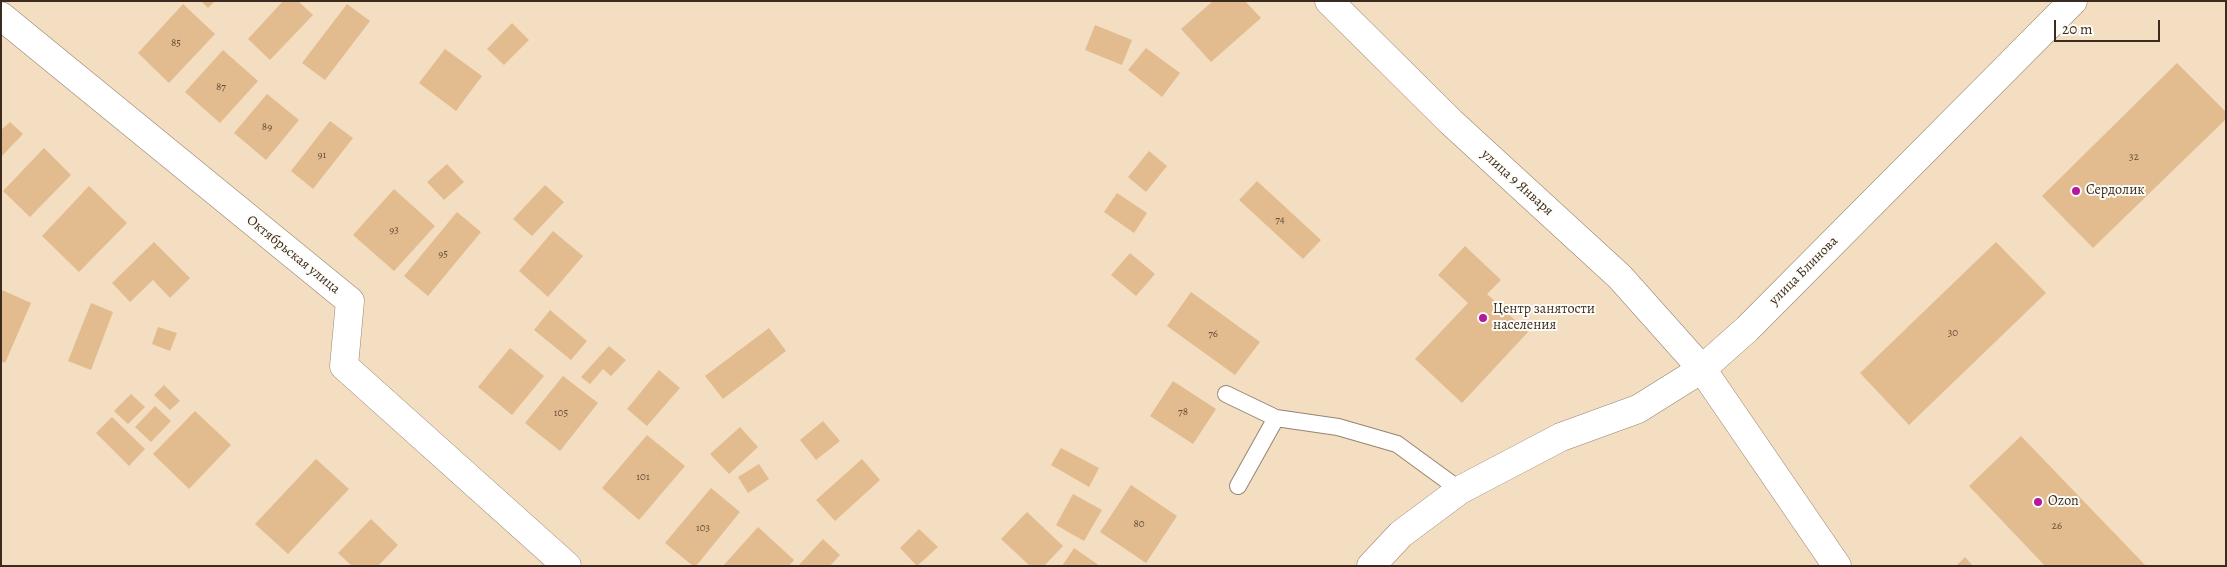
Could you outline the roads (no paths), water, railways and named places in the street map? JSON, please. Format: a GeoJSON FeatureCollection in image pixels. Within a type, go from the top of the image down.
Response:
{"type":"FeatureCollection","features":[{"type":"Feature","properties":{"kind":"main road","name":"улица 9 Января"},"geometry":{"type":"LineString","coordinates":[[1329,1],[1451,122],[1620,277],[1702,368]]}},
{"type":"Feature","properties":{"kind":"main road","name":"улица Блинова"},"geometry":{"type":"LineString","coordinates":[[1371,566],[1401,534],[1460,490],[1561,437],[1638,409],[1702,368],[1748,329],[2073,1]]}},
{"type":"Feature","properties":{"kind":"main road","name":"Октябрьская улица"},"geometry":{"type":"LineString","coordinates":[[1,16],[350,301],[344,366],[567,566]]}},
{"type":"Feature","properties":{"kind":"main road"},"geometry":{"type":"LineString","coordinates":[[1702,368],[1836,566]]}},
{"type":"Feature","properties":{"kind":"lane"},"geometry":{"type":"LineString","coordinates":[[1226,394],[1276,418],[1338,427],[1397,444],[1460,490]]}},
{"type":"Feature","properties":{"kind":"lane"},"geometry":{"type":"LineString","coordinates":[[1238,486],[1276,418]]}},
{"type":"Feature","properties":{"kind":"place","name":"Сердолик"},"geometry":{"type":"Point","coordinates":[2076,191]}},
{"type":"Feature","properties":{"kind":"place","name":"Центр занятости населения"},"geometry":{"type":"Point","coordinates":[1483,318]}},
{"type":"Feature","properties":{"kind":"place","name":"Ozon"},"geometry":{"type":"Point","coordinates":[2038,502]}}]}
